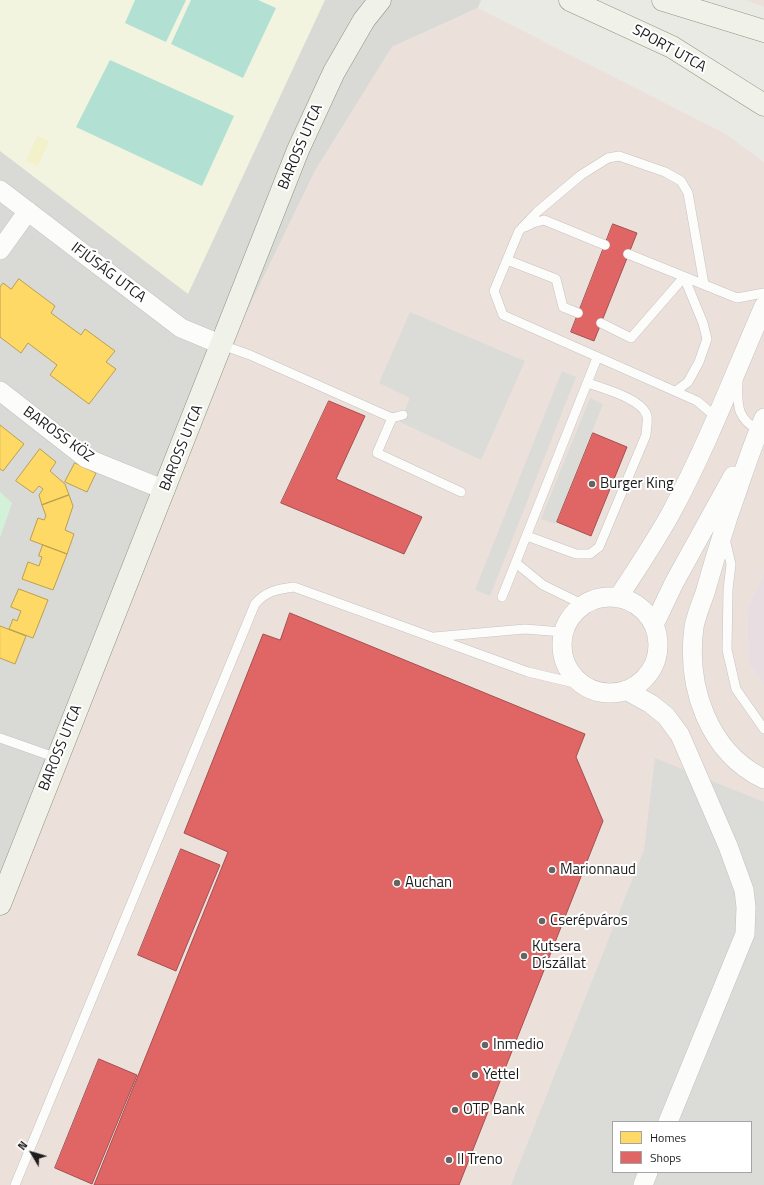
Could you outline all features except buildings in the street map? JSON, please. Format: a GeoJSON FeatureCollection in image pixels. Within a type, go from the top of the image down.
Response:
{"type":"FeatureCollection","features":[{"type":"Feature","properties":{"kind":"street","name":"BAROSS UTCA"},"geometry":{"type":"LineString","coordinates":[[0,904],[165,490],[298,150],[334,72],[364,20],[380,0]]}},
{"type":"Feature","properties":{"kind":"street","name":"SPORT UTCA"},"geometry":{"type":"LineString","coordinates":[[570,0],[672,47],[764,105]]}},
{"type":"Feature","properties":{"kind":"street"},"geometry":{"type":"LineString","coordinates":[[663,0],[764,31]]}},
{"type":"Feature","properties":{"kind":"street","name":"IFJÚSÁG UTCA"},"geometry":{"type":"LineString","coordinates":[[0,190],[181,328],[222,345]]}},
{"type":"Feature","properties":{"kind":"street"},"geometry":{"type":"LineString","coordinates":[[0,250],[28,211]]}},
{"type":"Feature","properties":{"kind":"street"},"geometry":{"type":"LineString","coordinates":[[618,598],[671,513],[716,417],[764,306]]}},
{"type":"Feature","properties":{"kind":"street","name":"BAROSS KÖZ"},"geometry":{"type":"LineString","coordinates":[[0,391],[86,458],[165,490]]}},
{"type":"Feature","properties":{"kind":"street"},"geometry":{"type":"LineString","coordinates":[[762,427],[723,532],[694,627],[695,684],[701,708],[712,731],[723,747],[739,763],[764,779]]}},
{"type":"Feature","properties":{"kind":"street"},"geometry":{"type":"LineString","coordinates":[[654,625],[674,583],[762,427]]}},
{"type":"Feature","properties":{"kind":"street"},"geometry":{"type":"LineString","coordinates":[[606,597],[618,598],[639,607],[654,625],[658,651],[654,664],[642,680],[626,690],[602,692],[583,685],[572,674],[565,662],[562,647],[564,632],[575,612],[584,605],[594,599],[606,597]]}},
{"type":"Feature","properties":{"kind":"street"},"geometry":{"type":"LineString","coordinates":[[626,690],[656,708],[666,716],[680,735],[728,846],[744,890],[746,907],[745,934],[668,1121]]}},
{"type":"Feature","properties":{"kind":"street"},"geometry":{"type":"LineString","coordinates":[[643,1185],[648,1173]]}},
{"type":"Feature","properties":{"kind":"lane"},"geometry":{"type":"LineString","coordinates":[[704,284],[688,193],[681,181],[665,172],[620,156],[608,158],[581,175],[537,212],[519,231],[494,292],[503,315],[597,358],[697,401],[716,417]]}},
{"type":"Feature","properties":{"kind":"lane"},"geometry":{"type":"LineString","coordinates":[[519,231],[532,223],[544,220],[605,245]]}},
{"type":"Feature","properties":{"kind":"lane"},"geometry":{"type":"LineString","coordinates":[[628,254],[737,298],[764,293]]}},
{"type":"Feature","properties":{"kind":"lane"},"geometry":{"type":"LineString","coordinates":[[507,260],[556,279],[563,307],[578,314]]}},
{"type":"Feature","properties":{"kind":"lane"},"geometry":{"type":"LineString","coordinates":[[601,323],[631,338],[684,277]]}},
{"type":"Feature","properties":{"kind":"lane"},"geometry":{"type":"LineString","coordinates":[[676,392],[688,382],[699,362],[707,338],[703,323],[684,277]]}},
{"type":"Feature","properties":{"kind":"lane"},"geometry":{"type":"LineString","coordinates":[[222,345],[250,355],[392,418],[403,415]]}},
{"type":"Feature","properties":{"kind":"lane"},"geometry":{"type":"LineString","coordinates":[[502,597],[597,358]]}},
{"type":"Feature","properties":{"kind":"lane"},"geometry":{"type":"LineString","coordinates":[[738,365],[737,403],[744,421],[762,427]]}},
{"type":"Feature","properties":{"kind":"lane"},"geometry":{"type":"LineString","coordinates":[[527,536],[576,554],[590,554],[599,547],[646,435],[647,417],[644,409],[634,401],[588,383]]}},
{"type":"Feature","properties":{"kind":"lane"},"geometry":{"type":"LineString","coordinates":[[392,418],[377,453],[462,492]]}},
{"type":"Feature","properties":{"kind":"lane"},"geometry":{"type":"LineString","coordinates":[[723,532],[731,564],[728,590],[727,650],[736,689],[764,729]]}},
{"type":"Feature","properties":{"kind":"lane"},"geometry":{"type":"LineString","coordinates":[[516,563],[543,585],[584,605]]}},
{"type":"Feature","properties":{"kind":"lane"},"geometry":{"type":"LineString","coordinates":[[15,1185],[255,604],[261,597],[273,590],[294,587],[528,672],[583,685]]}},
{"type":"Feature","properties":{"kind":"lane"},"geometry":{"type":"LineString","coordinates":[[431,637],[525,629],[564,632]]}},
{"type":"Feature","properties":{"kind":"lane"},"geometry":{"type":"LineString","coordinates":[[0,738],[57,758]]}},
{"type":"Feature","properties":{"kind":"shaded area"},"geometry":{"type":"Polygon","coordinates":[[[0,0],[481,0],[478,8],[392,47],[315,171],[238,330],[0,926],[0,0]]]}},
{"type":"Feature","properties":{"kind":"shaded area"},"geometry":{"type":"Polygon","coordinates":[[[0,0],[325,0],[188,294],[0,151],[0,0]]]}},
{"type":"Feature","properties":{"kind":"shaded area"},"geometry":{"type":"Polygon","coordinates":[[[746,0],[764,0],[764,7],[746,0]]]}},
{"type":"Feature","properties":{"kind":"shaded area"},"geometry":{"type":"Polygon","coordinates":[[[478,8],[726,134],[764,162],[764,572],[747,609],[749,665],[764,685],[764,1185],[0,1185],[0,915],[238,330],[315,171],[392,47],[478,8]]]}},
{"type":"Feature","properties":{"kind":"shaded area"},"geometry":{"type":"Polygon","coordinates":[[[410,312],[525,361],[481,460],[400,422],[410,398],[379,383],[410,312]]]}},
{"type":"Feature","properties":{"kind":"shaded area"},"geometry":{"type":"Polygon","coordinates":[[[562,371],[576,377],[490,596],[475,590],[562,371]]]}},
{"type":"Feature","properties":{"kind":"shaded area"},"geometry":{"type":"Polygon","coordinates":[[[590,398],[603,404],[555,524],[541,519],[590,398]]]}},
{"type":"Feature","properties":{"kind":"shaded area"},"geometry":{"type":"Polygon","coordinates":[[[0,492],[12,503],[0,538],[0,492]]]}},
{"type":"Feature","properties":{"kind":"shaded area"},"geometry":{"type":"Polygon","coordinates":[[[764,572],[764,685],[749,665],[747,609],[764,572]]]}},
{"type":"Feature","properties":{"kind":"shaded area"},"geometry":{"type":"Polygon","coordinates":[[[655,758],[764,802],[764,1185],[511,1185],[644,850],[655,758]]]}},
{"type":"Feature","properties":{"kind":"sand"},"geometry":{"type":"Polygon","coordinates":[[[37,136],[49,141],[38,166],[26,161],[37,136]]]}},
{"type":"Feature","properties":{"kind":"green space"},"geometry":{"type":"Polygon","coordinates":[[[135,0],[186,0],[166,42],[125,23],[135,0]]]}},
{"type":"Feature","properties":{"kind":"green space"},"geometry":{"type":"Polygon","coordinates":[[[191,0],[258,0],[276,8],[243,78],[171,44],[191,0]]]}},
{"type":"Feature","properties":{"kind":"green space"},"geometry":{"type":"Polygon","coordinates":[[[110,60],[234,116],[202,186],[76,127],[110,60]]]}},
{"type":"Feature","properties":{"kind":"place","name":"Burger King"},"geometry":{"type":"Point","coordinates":[592,484]}},
{"type":"Feature","properties":{"kind":"place","name":"Marionnaud"},"geometry":{"type":"Point","coordinates":[552,870]}},
{"type":"Feature","properties":{"kind":"place","name":"Auchan"},"geometry":{"type":"Point","coordinates":[397,883]}},
{"type":"Feature","properties":{"kind":"place","name":"Cserépváros"},"geometry":{"type":"Point","coordinates":[542,921]}},
{"type":"Feature","properties":{"kind":"place","name":"Kutsera Díszállat"},"geometry":{"type":"Point","coordinates":[524,956]}},
{"type":"Feature","properties":{"kind":"place","name":"Inmedio"},"geometry":{"type":"Point","coordinates":[485,1045]}},
{"type":"Feature","properties":{"kind":"place","name":"Yettel"},"geometry":{"type":"Point","coordinates":[475,1075]}},
{"type":"Feature","properties":{"kind":"place","name":"OTP Bank"},"geometry":{"type":"Point","coordinates":[455,1110]}},
{"type":"Feature","properties":{"kind":"place","name":"Il Treno"},"geometry":{"type":"Point","coordinates":[449,1160]}}]}
